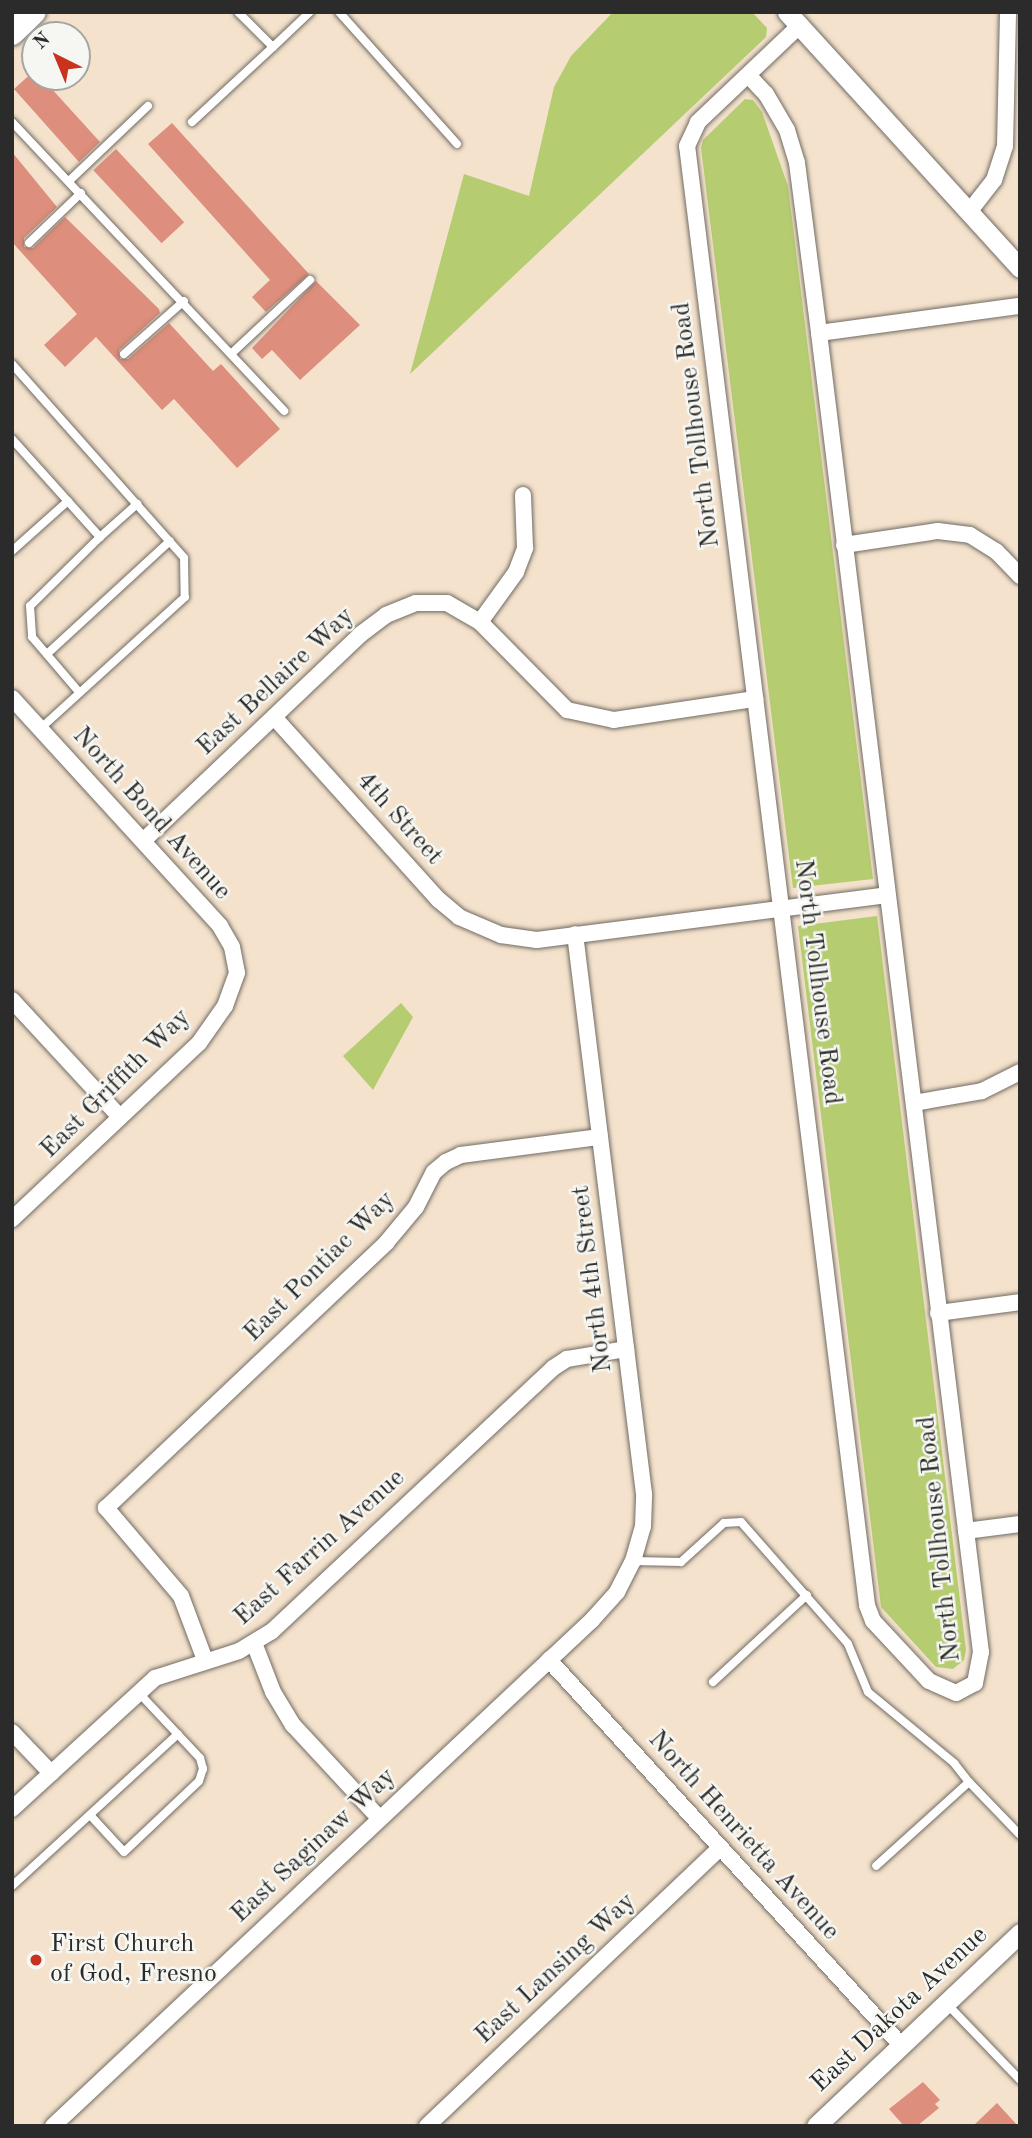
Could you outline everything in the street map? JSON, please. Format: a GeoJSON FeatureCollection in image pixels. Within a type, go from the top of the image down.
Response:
{"type":"FeatureCollection","features":[{"type":"Feature","properties":{"kind":"main road"},"geometry":{"type":"LineString","coordinates":[[12,33],[34,12]]}},
{"type":"Feature","properties":{"kind":"street"},"geometry":{"type":"LineString","coordinates":[[969,212],[994,180],[1005,146],[1008,12]]}},
{"type":"Feature","properties":{"kind":"street"},"geometry":{"type":"LineString","coordinates":[[793,19],[1020,268]]}},
{"type":"Feature","properties":{"kind":"street","name":"North Tollhouse Road"},"geometry":{"type":"LineString","coordinates":[[748,75],[766,94],[786,130],[797,163],[819,333],[981,1668],[975,1683],[956,1693],[929,1681],[873,1620],[867,1605],[784,907],[755,699],[687,146],[698,122],[748,75],[793,19]]}},
{"type":"Feature","properties":{"kind":"street"},"geometry":{"type":"LineString","coordinates":[[819,333],[1020,306]]}},
{"type":"Feature","properties":{"kind":"street"},"geometry":{"type":"LineString","coordinates":[[481,622],[516,572],[525,548],[523,495]]}},
{"type":"Feature","properties":{"kind":"street"},"geometry":{"type":"LineString","coordinates":[[844,545],[938,531],[970,535],[996,551],[1020,576]]}},
{"type":"Feature","properties":{"kind":"street","name":"East Bellaire Way"},"geometry":{"type":"LineString","coordinates":[[143,841],[386,615],[416,603],[446,603],[481,622],[568,710],[614,720],[755,699]]}},
{"type":"Feature","properties":{"kind":"street","name":"North Bond Avenue"},"geometry":{"type":"LineString","coordinates":[[12,698],[220,926],[232,947],[237,973]]}},
{"type":"Feature","properties":{"kind":"street","name":"4th Street"},"geometry":{"type":"LineString","coordinates":[[274,717],[439,900],[458,917],[501,935],[537,940],[576,934]]}},
{"type":"Feature","properties":{"kind":"street"},"geometry":{"type":"LineString","coordinates":[[576,934],[887,895]]}},
{"type":"Feature","properties":{"kind":"street","name":"North 4th Street"},"geometry":{"type":"LineString","coordinates":[[549,1660],[617,1592],[634,1561],[643,1527],[644,1494],[576,934]]}},
{"type":"Feature","properties":{"kind":"street","name":"East Griffith Way"},"geometry":{"type":"LineString","coordinates":[[12,1219],[199,1043],[225,1006],[237,973]]}},
{"type":"Feature","properties":{"kind":"street"},"geometry":{"type":"LineString","coordinates":[[12,1000],[120,1117]]}},
{"type":"Feature","properties":{"kind":"street"},"geometry":{"type":"LineString","coordinates":[[914,1104],[982,1091],[1020,1072]]}},
{"type":"Feature","properties":{"kind":"street","name":"East Pontiac Way"},"geometry":{"type":"LineString","coordinates":[[205,1660],[181,1596],[106,1508],[386,1243],[416,1208],[434,1172],[446,1162],[461,1155],[600,1137]]}},
{"type":"Feature","properties":{"kind":"street"},"geometry":{"type":"LineString","coordinates":[[938,1313],[1020,1302]]}},
{"type":"Feature","properties":{"kind":"street","name":"East Farrin Avenue"},"geometry":{"type":"LineString","coordinates":[[12,1809],[138,1691],[172,1669],[254,1643],[553,1368],[567,1359],[626,1349]]}},
{"type":"Feature","properties":{"kind":"street"},"geometry":{"type":"LineString","coordinates":[[966,1531],[1020,1524]]}},
{"type":"Feature","properties":{"kind":"street"},"geometry":{"type":"LineString","coordinates":[[254,1643],[273,1692],[293,1725],[379,1818]]}},
{"type":"Feature","properties":{"kind":"street","name":"East Saginaw Way"},"geometry":{"type":"LineString","coordinates":[[53,2126],[549,1660]]}},
{"type":"Feature","properties":{"kind":"street","name":"North Henrietta Avenue"},"geometry":{"type":"LineString","coordinates":[[549,1660],[901,2045]]}},
{"type":"Feature","properties":{"kind":"street"},"geometry":{"type":"LineString","coordinates":[[12,1732],[51,1773]]}},
{"type":"Feature","properties":{"kind":"street","name":"East Lansing Way"},"geometry":{"type":"LineString","coordinates":[[427,2126],[720,1848]]}},
{"type":"Feature","properties":{"kind":"street","name":"East Dakota Avenue"},"geometry":{"type":"LineString","coordinates":[[816,2126],[1020,1933]]}},
{"type":"Feature","properties":{"kind":"lane"},"geometry":{"type":"LineString","coordinates":[[238,12],[273,47]]}},
{"type":"Feature","properties":{"kind":"lane"},"geometry":{"type":"LineString","coordinates":[[192,121],[310,12]]}},
{"type":"Feature","properties":{"kind":"lane"},"geometry":{"type":"LineString","coordinates":[[339,12],[457,144]]}},
{"type":"Feature","properties":{"kind":"lane"},"geometry":{"type":"LineString","coordinates":[[69,181],[148,106]]}},
{"type":"Feature","properties":{"kind":"lane"},"geometry":{"type":"LineString","coordinates":[[12,122],[184,301],[284,411]]}},
{"type":"Feature","properties":{"kind":"lane"},"geometry":{"type":"LineString","coordinates":[[29,243],[81,193]]}},
{"type":"Feature","properties":{"kind":"lane"},"geometry":{"type":"LineString","coordinates":[[232,353],[310,281]]}},
{"type":"Feature","properties":{"kind":"lane"},"geometry":{"type":"LineString","coordinates":[[124,354],[184,301]]}},
{"type":"Feature","properties":{"kind":"lane"},"geometry":{"type":"LineString","coordinates":[[12,364],[184,558],[185,597],[40,729]]}},
{"type":"Feature","properties":{"kind":"lane"},"geometry":{"type":"LineString","coordinates":[[12,439],[100,537]]}},
{"type":"Feature","properties":{"kind":"lane"},"geometry":{"type":"LineString","coordinates":[[12,551],[68,501]]}},
{"type":"Feature","properties":{"kind":"lane"},"geometry":{"type":"LineString","coordinates":[[79,692],[32,637],[30,606],[137,504]]}},
{"type":"Feature","properties":{"kind":"lane"},"geometry":{"type":"LineString","coordinates":[[47,654],[170,541]]}},
{"type":"Feature","properties":{"kind":"lane"},"geometry":{"type":"LineString","coordinates":[[634,1561],[681,1562],[724,1523],[741,1522],[848,1644],[868,1692],[954,1763],[1020,1835]]}},
{"type":"Feature","properties":{"kind":"lane"},"geometry":{"type":"LineString","coordinates":[[713,1682],[807,1595]]}},
{"type":"Feature","properties":{"kind":"lane"},"geometry":{"type":"LineString","coordinates":[[90,1815],[124,1852],[200,1781],[203,1769],[200,1758],[138,1691]]}},
{"type":"Feature","properties":{"kind":"lane"},"geometry":{"type":"LineString","coordinates":[[12,1886],[178,1734]]}},
{"type":"Feature","properties":{"kind":"lane"},"geometry":{"type":"LineString","coordinates":[[876,1866],[969,1782]]}},
{"type":"Feature","properties":{"kind":"lane"},"geometry":{"type":"LineString","coordinates":[[946,2003],[1020,2080]]}},
{"type":"Feature","properties":{"kind":"green space"},"geometry":{"type":"Polygon","coordinates":[[[613,12],[752,12],[767,28],[766,37],[410,374],[464,174],[529,196],[554,87],[571,56],[613,12]]]}},
{"type":"Feature","properties":{"kind":"green space"},"geometry":{"type":"Polygon","coordinates":[[[745,99],[753,100],[762,112],[788,186],[873,879],[793,888],[701,148],[703,140],[745,99]]]}},
{"type":"Feature","properties":{"kind":"green space"},"geometry":{"type":"Polygon","coordinates":[[[877,916],[966,1650],[964,1660],[953,1669],[936,1667],[881,1607],[798,926],[877,916]]]}},
{"type":"Feature","properties":{"kind":"green space"},"geometry":{"type":"Polygon","coordinates":[[[401,1003],[413,1017],[373,1090],[343,1056],[401,1003]]]}},
{"type":"Feature","properties":{"kind":"building"},"geometry":{"type":"Polygon","coordinates":[[[21,83],[21,91],[54,91],[100,142],[79,162],[14,89],[21,83]]]}},
{"type":"Feature","properties":{"kind":"building"},"geometry":{"type":"Polygon","coordinates":[[[172,123],[309,274],[266,312],[252,297],[270,280],[148,144],[172,123]]]}},
{"type":"Feature","properties":{"kind":"building"},"geometry":{"type":"Polygon","coordinates":[[[116,149],[184,222],[162,243],[93,170],[116,149]]]}},
{"type":"Feature","properties":{"kind":"building"},"geometry":{"type":"Polygon","coordinates":[[[12,152],[57,207],[24,238],[24,247],[33,248],[65,217],[159,309],[160,313],[119,350],[120,359],[128,359],[169,323],[213,371],[221,364],[280,429],[237,468],[174,399],[162,410],[96,337],[65,367],[44,345],[77,314],[12,242],[12,152]]]}},
{"type":"Feature","properties":{"kind":"building"},"geometry":{"type":"Polygon","coordinates":[[[316,281],[360,325],[300,380],[272,350],[262,359],[252,348],[316,281]]]}},
{"type":"Feature","properties":{"kind":"building"},"geometry":{"type":"Polygon","coordinates":[[[923,2082],[940,2100],[935,2104],[939,2108],[917,2126],[904,2126],[889,2109],[923,2082]]]}},
{"type":"Feature","properties":{"kind":"building"},"geometry":{"type":"Polygon","coordinates":[[[997,2103],[1018,2126],[973,2126],[997,2103]]]}},
{"type":"Feature","properties":{"kind":"place","name":"First Church of God, Fresno"},"geometry":{"type":"Point","coordinates":[36,1960]}}]}
